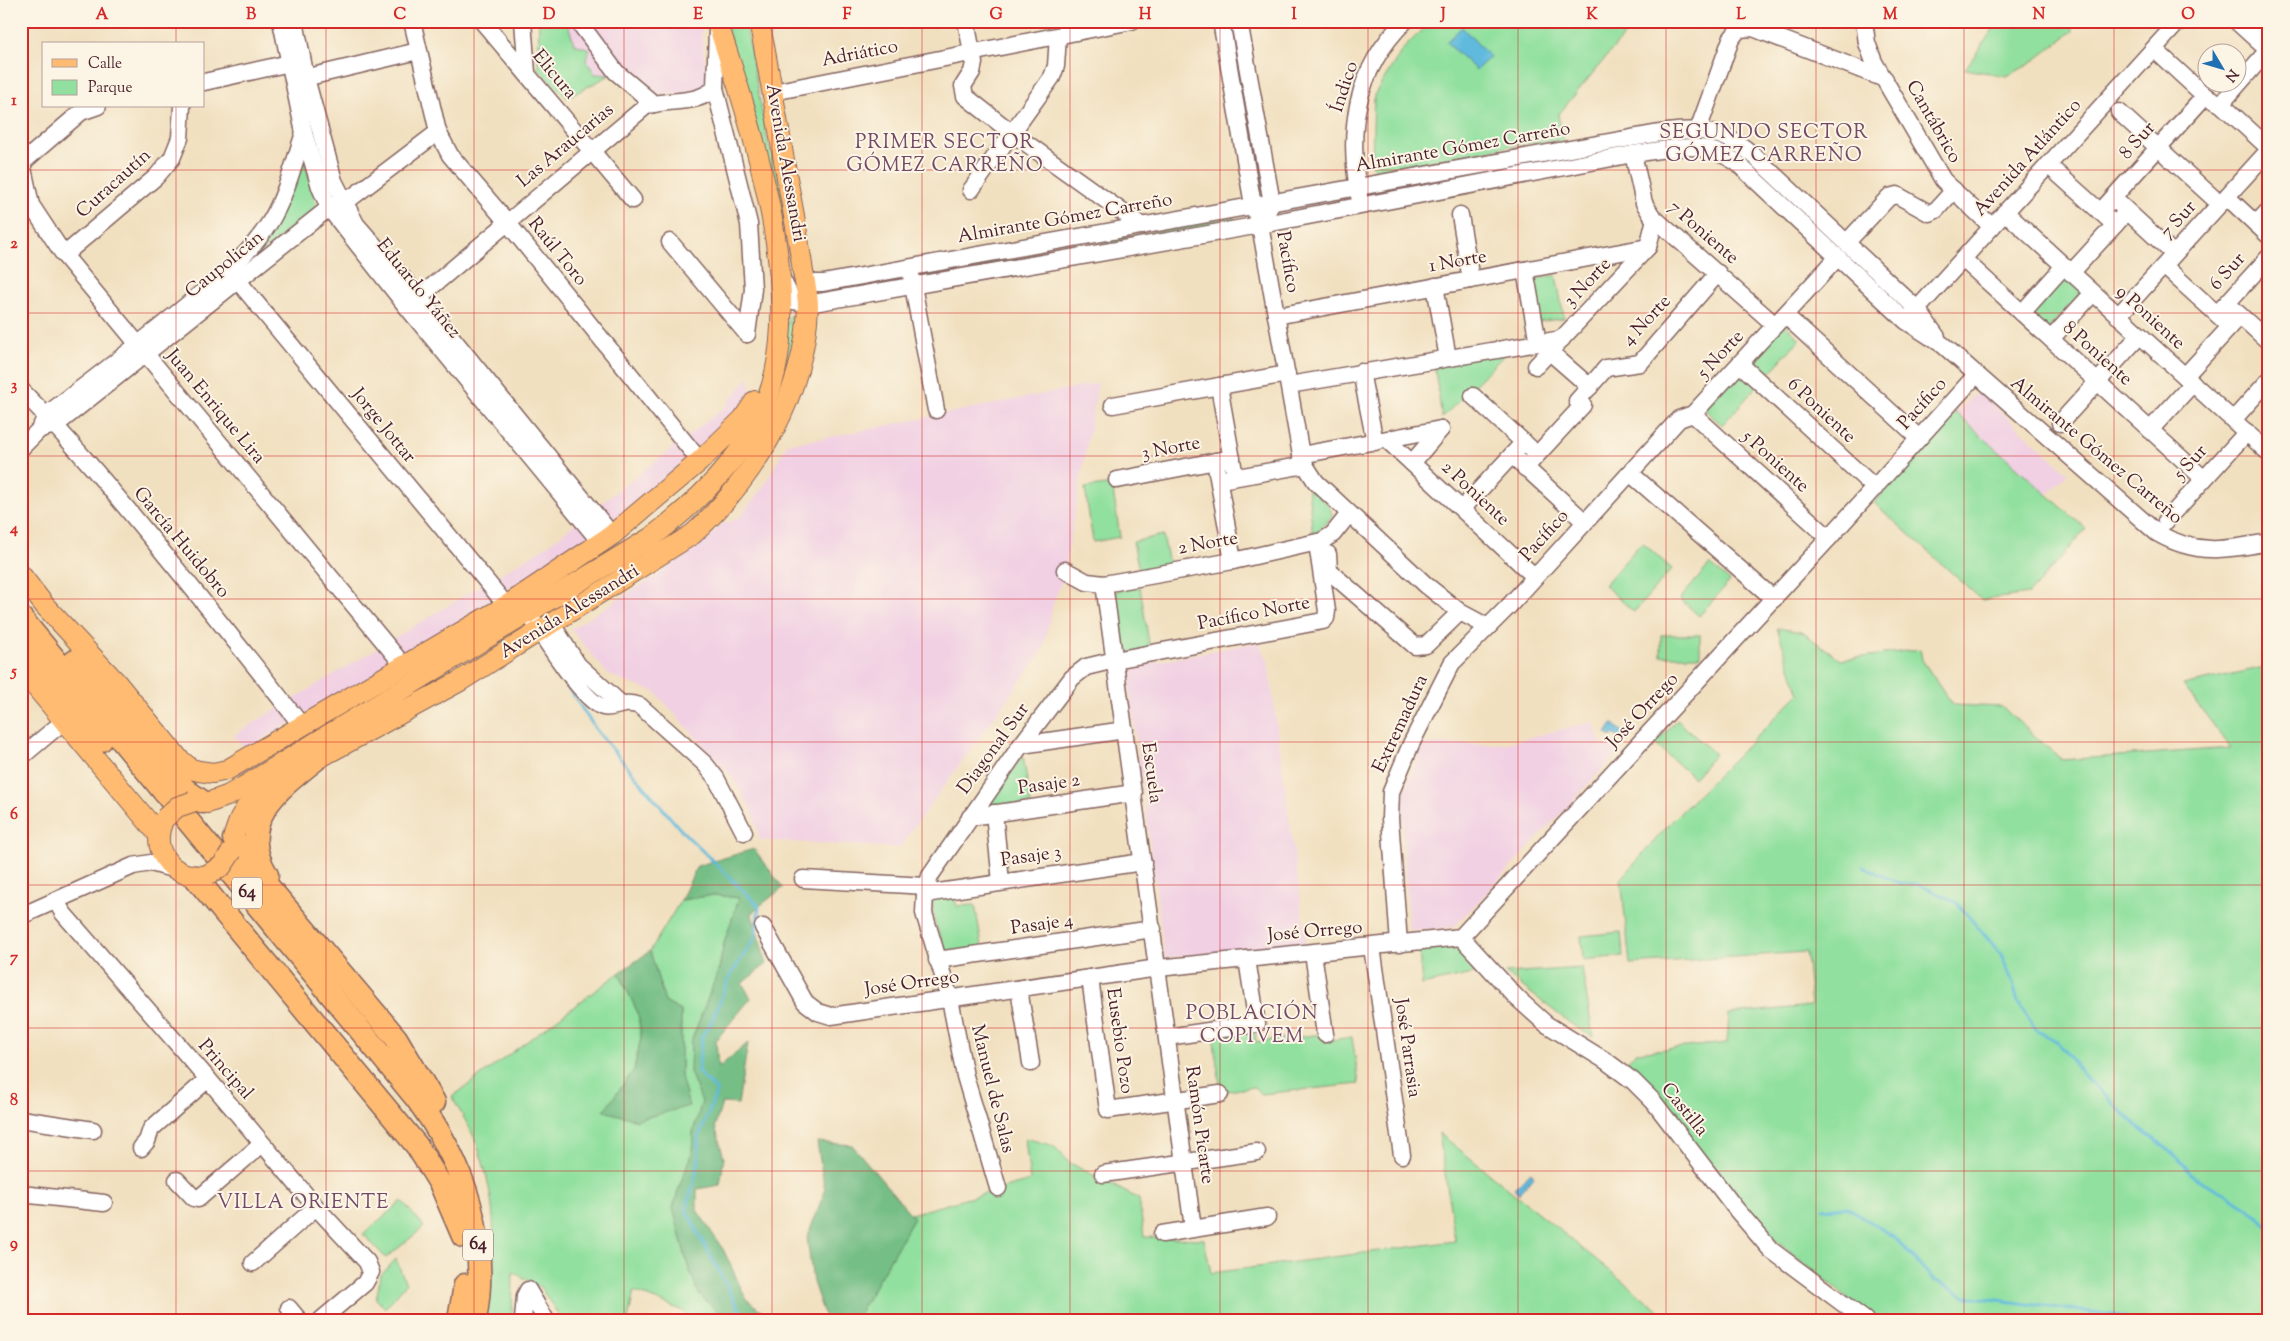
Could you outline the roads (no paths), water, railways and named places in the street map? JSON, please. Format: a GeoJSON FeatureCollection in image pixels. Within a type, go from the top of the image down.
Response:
{"type":"FeatureCollection","features":[{"type":"Feature","properties":{"kind":"highway"},"geometry":{"type":"LineString","coordinates":[[21,601],[100,689],[171,775],[201,802]]}},
{"type":"Feature","properties":{"kind":"highway","name":"64"},"geometry":{"type":"LineString","coordinates":[[21,618],[417,1099],[437,1128],[462,1175],[473,1209],[480,1274],[475,1320]]}},
{"type":"Feature","properties":{"kind":"highway","name":"64"},"geometry":{"type":"LineString","coordinates":[[21,645],[172,823],[403,1103],[440,1160],[455,1198],[463,1236],[466,1272],[459,1320]]}},
{"type":"Feature","properties":{"kind":"highway"},"geometry":{"type":"LineString","coordinates":[[284,904],[259,862],[256,842],[258,828],[265,807],[276,792],[315,760]]}},
{"type":"Feature","properties":{"kind":"highway"},"geometry":{"type":"LineString","coordinates":[[233,842],[244,858],[396,1038],[442,1118],[462,1175]]}},
{"type":"Feature","properties":{"kind":"highway"},"geometry":{"type":"LineString","coordinates":[[201,876],[412,1140],[441,1185],[463,1236]]}},
{"type":"Feature","properties":{"kind":"main road","name":"Avenida Alessandri"},"geometry":{"type":"LineString","coordinates":[[233,842],[240,818],[256,798],[315,760],[460,681],[693,534],[717,512],[739,485],[768,441],[790,396],[802,355],[808,304],[773,92],[759,21]]}},
{"type":"Feature","properties":{"kind":"main road","name":"Avenida Alessandri"},"geometry":{"type":"LineString","coordinates":[[201,802],[227,796],[243,787],[652,537],[682,514],[714,481],[749,434],[764,404],[775,373],[781,313],[781,277],[762,179],[743,100],[717,22]]}},
{"type":"Feature","properties":{"kind":"main road","name":"Avenida Alessandri"},"geometry":{"type":"LineString","coordinates":[[21,575],[45,606],[116,682],[175,754],[191,769],[206,773],[227,770],[507,606],[606,539],[700,461],[743,419],[775,373]]}},
{"type":"Feature","properties":{"kind":"main road"},"geometry":{"type":"LineString","coordinates":[[670,486],[695,475],[706,476],[714,481],[720,490],[720,497],[693,534]]}},
{"type":"Feature","properties":{"kind":"main road"},"geometry":{"type":"LineString","coordinates":[[21,669],[161,831]]}},
{"type":"Feature","properties":{"kind":"main road"},"geometry":{"type":"LineString","coordinates":[[201,802],[226,815],[231,824],[233,842],[222,866],[201,876],[186,875],[173,869],[162,854],[161,831],[177,807],[201,802]]}},
{"type":"Feature","properties":{"kind":"street","name":"Eduardo Yáñez"},"geometry":{"type":"LineString","coordinates":[[281,21],[297,62]]}},
{"type":"Feature","properties":{"kind":"street","name":"Eduardo Yáñez"},"geometry":{"type":"LineString","coordinates":[[295,21],[304,133],[320,187],[356,224],[413,302],[606,539]]}},
{"type":"Feature","properties":{"kind":"street","name":"Raúl Toro"},"geometry":{"type":"LineString","coordinates":[[412,21],[438,132],[450,155],[507,222],[700,461]]}},
{"type":"Feature","properties":{"kind":"street","name":"Elicura"},"geometry":{"type":"LineString","coordinates":[[482,21],[593,150],[633,200]]}},
{"type":"Feature","properties":{"kind":"street"},"geometry":{"type":"LineString","coordinates":[[523,21],[527,73]]}},
{"type":"Feature","properties":{"kind":"street"},"geometry":{"type":"LineString","coordinates":[[578,21],[616,72],[654,104]]}},
{"type":"Feature","properties":{"kind":"street"},"geometry":{"type":"LineString","coordinates":[[966,21],[973,53],[973,68],[963,86],[963,93],[967,98],[1012,133],[1142,226]]}},
{"type":"Feature","properties":{"kind":"street","name":"Adriático"},"geometry":{"type":"LineString","coordinates":[[773,92],[1132,21]]}},
{"type":"Feature","properties":{"kind":"street","name":"Pacífico"},"geometry":{"type":"LineString","coordinates":[[1221,21],[1253,206],[1260,225],[1303,460],[1316,482],[1426,584],[1460,612],[1488,627],[1630,473]]}},
{"type":"Feature","properties":{"kind":"street"},"geometry":{"type":"LineString","coordinates":[[1239,21],[1272,203]]}},
{"type":"Feature","properties":{"kind":"street","name":"Índico"},"geometry":{"type":"LineString","coordinates":[[1360,206],[1353,127],[1360,95],[1380,52],[1405,21]]}},
{"type":"Feature","properties":{"kind":"street","name":"Cantábrico"},"geometry":{"type":"LineString","coordinates":[[1864,21],[1870,52],[1942,180],[1992,227]]}},
{"type":"Feature","properties":{"kind":"street","name":"Avenida Atlántico"},"geometry":{"type":"LineString","coordinates":[[1912,315],[2179,21]]}},
{"type":"Feature","properties":{"kind":"street"},"geometry":{"type":"LineString","coordinates":[[2236,21],[2265,46]]}},
{"type":"Feature","properties":{"kind":"street"},"geometry":{"type":"LineString","coordinates":[[670,242],[747,334],[753,289],[750,234],[746,206],[715,88],[717,22]]}},
{"type":"Feature","properties":{"kind":"street"},"geometry":{"type":"LineString","coordinates":[[2221,104],[2265,46],[2269,27]]}},
{"type":"Feature","properties":{"kind":"street"},"geometry":{"type":"LineString","coordinates":[[1698,130],[1731,39],[1739,29],[1753,28],[1885,79]]}},
{"type":"Feature","properties":{"kind":"street"},"geometry":{"type":"LineString","coordinates":[[971,190],[1052,77],[1056,66],[1058,36]]}},
{"type":"Feature","properties":{"kind":"street"},"geometry":{"type":"LineString","coordinates":[[2154,49],[2205,96],[2221,104],[2269,149]]}},
{"type":"Feature","properties":{"kind":"street"},"geometry":{"type":"LineString","coordinates":[[300,80],[418,51]]}},
{"type":"Feature","properties":{"kind":"street"},"geometry":{"type":"LineString","coordinates":[[205,82],[297,62]]}},
{"type":"Feature","properties":{"kind":"street","name":"Eduardo Yáñez"},"geometry":{"type":"LineString","coordinates":[[300,80],[334,181],[336,205]]}},
{"type":"Feature","properties":{"kind":"street","name":"Las Araucarias"},"geometry":{"type":"LineString","coordinates":[[413,302],[635,114],[659,102],[689,100],[704,96],[715,88]]}},
{"type":"Feature","properties":{"kind":"street","name":"8 Sur"},"geometry":{"type":"LineString","coordinates":[[2100,212],[2205,96]]}},
{"type":"Feature","properties":{"kind":"street"},"geometry":{"type":"LineString","coordinates":[[22,160],[81,112],[92,108]]}},
{"type":"Feature","properties":{"kind":"street","name":"Curacautín"},"geometry":{"type":"LineString","coordinates":[[64,255],[156,177],[172,158],[180,138],[182,108]]}},
{"type":"Feature","properties":{"kind":"street"},"geometry":{"type":"LineString","coordinates":[[2119,112],[2158,148],[2269,236]]}},
{"type":"Feature","properties":{"kind":"street","name":"Almirante Gómez Carreño"},"geometry":{"type":"LineString","coordinates":[[804,277],[813,283],[823,284],[1646,136],[1698,130],[1725,136],[1744,147],[1846,243],[1943,346],[2157,533],[2181,545],[2205,550],[2230,550],[2269,542]]}},
{"type":"Feature","properties":{"kind":"street","name":"Caupolicán"},"geometry":{"type":"LineString","coordinates":[[21,448],[47,423],[142,350],[233,275],[336,205],[438,132]]}},
{"type":"Feature","properties":{"kind":"street","name":"Caupolicán"},"geometry":{"type":"LineString","coordinates":[[233,275],[271,220],[284,193],[304,133]]}},
{"type":"Feature","properties":{"kind":"street","name":"Almirante Gómez Carreño"},"geometry":{"type":"LineString","coordinates":[[808,304],[1260,225],[1633,154],[1687,146],[1705,148],[1726,156],[1744,169],[1838,257],[1912,315]]}},
{"type":"Feature","properties":{"kind":"street","name":"7 Sur"},"geometry":{"type":"LineString","coordinates":[[2118,316],[2269,149]]}},
{"type":"Feature","properties":{"kind":"street","name":"7 Poniente"},"geometry":{"type":"LineString","coordinates":[[1633,154],[1644,202],[1656,219],[1718,273],[1780,320],[1920,438]]}},
{"type":"Feature","properties":{"kind":"street","name":"Juan Enrique Lira"},"geometry":{"type":"LineString","coordinates":[[22,160],[31,205],[64,255],[404,666]]}},
{"type":"Feature","properties":{"kind":"street"},"geometry":{"type":"LineString","coordinates":[[2048,165],[2115,225]]}},
{"type":"Feature","properties":{"kind":"street"},"geometry":{"type":"LineString","coordinates":[[1846,243],[1889,197],[1897,195],[1929,213],[1936,210],[1954,190]]}},
{"type":"Feature","properties":{"kind":"street"},"geometry":{"type":"LineString","coordinates":[[2113,198],[2127,211],[2169,260],[2222,309],[2235,321],[2269,342]]}},
{"type":"Feature","properties":{"kind":"street","name":"Pacífico"},"geometry":{"type":"LineString","coordinates":[[1260,225],[1272,203]]}},
{"type":"Feature","properties":{"kind":"street"},"geometry":{"type":"LineString","coordinates":[[2256,224],[2269,210]]}},
{"type":"Feature","properties":{"kind":"street"},"geometry":{"type":"LineString","coordinates":[[2022,313],[2115,225],[2127,211]]}},
{"type":"Feature","properties":{"kind":"street","name":"9 Poniente"},"geometry":{"type":"LineString","coordinates":[[2005,212],[2269,453]]}},
{"type":"Feature","properties":{"kind":"street"},"geometry":{"type":"LineString","coordinates":[[1460,215],[1471,280]]}},
{"type":"Feature","properties":{"kind":"street","name":"3 Norte"},"geometry":{"type":"LineString","coordinates":[[1544,348],[1562,339],[1648,247],[1656,219]]}},
{"type":"Feature","properties":{"kind":"street"},"geometry":{"type":"LineString","coordinates":[[1097,234],[1100,253]]}},
{"type":"Feature","properties":{"kind":"street"},"geometry":{"type":"LineString","coordinates":[[1023,247],[1026,267]]}},
{"type":"Feature","properties":{"kind":"street","name":"1 Norte"},"geometry":{"type":"LineString","coordinates":[[1276,316],[1648,247]]}},
{"type":"Feature","properties":{"kind":"street","name":"5 Norte"},"geometry":{"type":"LineString","coordinates":[[1630,473],[1679,419],[1694,414],[1838,257]]}},
{"type":"Feature","properties":{"kind":"street","name":"6 Sur"},"geometry":{"type":"LineString","coordinates":[[2222,309],[2269,257]]}},
{"type":"Feature","properties":{"kind":"street","name":"8 Poniente"},"geometry":{"type":"LineString","coordinates":[[1963,259],[2204,479]]}},
{"type":"Feature","properties":{"kind":"street"},"geometry":{"type":"LineString","coordinates":[[910,268],[936,410]]}},
{"type":"Feature","properties":{"kind":"street"},"geometry":{"type":"LineString","coordinates":[[1524,270],[1544,348],[1590,387]]}},
{"type":"Feature","properties":{"kind":"street","name":"4 Norte"},"geometry":{"type":"LineString","coordinates":[[1526,468],[1582,405],[1577,401],[1606,368],[1640,363],[1718,273]]}},
{"type":"Feature","properties":{"kind":"street","name":"Jorge Jottar"},"geometry":{"type":"LineString","coordinates":[[233,275],[507,606]]}},
{"type":"Feature","properties":{"kind":"street","name":"Avenida Alessandri"},"geometry":{"type":"LineString","coordinates":[[781,277],[793,301],[808,304]]}},
{"type":"Feature","properties":{"kind":"street"},"geometry":{"type":"LineString","coordinates":[[1435,286],[1448,358]]}},
{"type":"Feature","properties":{"kind":"street"},"geometry":{"type":"LineString","coordinates":[[2051,340],[2093,293]]}},
{"type":"Feature","properties":{"kind":"street"},"geometry":{"type":"LineString","coordinates":[[2150,430],[2235,321]]}},
{"type":"Feature","properties":{"kind":"street"},"geometry":{"type":"LineString","coordinates":[[2060,423],[2140,335]]}},
{"type":"Feature","properties":{"kind":"street"},"geometry":{"type":"LineString","coordinates":[[1113,405],[1219,386],[1361,372],[1448,358],[1544,348]]}},
{"type":"Feature","properties":{"kind":"street"},"geometry":{"type":"LineString","coordinates":[[1536,366],[1544,348]]}},
{"type":"Feature","properties":{"kind":"street","name":"6 Poniente"},"geometry":{"type":"LineString","coordinates":[[1740,364],[1875,488]]}},
{"type":"Feature","properties":{"kind":"street"},"geometry":{"type":"LineString","coordinates":[[1361,372],[1381,441]]}},
{"type":"Feature","properties":{"kind":"street","name":"Pacífico"},"geometry":{"type":"LineString","coordinates":[[1774,599],[1976,375]]}},
{"type":"Feature","properties":{"kind":"street"},"geometry":{"type":"LineString","coordinates":[[2233,420],[2269,380]]}},
{"type":"Feature","properties":{"kind":"street"},"geometry":{"type":"LineString","coordinates":[[1219,386],[1235,477]]}},
{"type":"Feature","properties":{"kind":"street","name":"García Huidobro"},"geometry":{"type":"LineString","coordinates":[[21,390],[47,423],[241,647],[302,726]]}},
{"type":"Feature","properties":{"kind":"street"},"geometry":{"type":"LineString","coordinates":[[1473,396],[1537,454]]}},
{"type":"Feature","properties":{"kind":"street","name":"5 Poniente"},"geometry":{"type":"LineString","coordinates":[[1694,414],[1829,538]]}},
{"type":"Feature","properties":{"kind":"street"},"geometry":{"type":"LineString","coordinates":[[1218,480],[1381,441],[1441,430],[1412,463]]}},
{"type":"Feature","properties":{"kind":"street","name":"5 Sur"},"geometry":{"type":"LineString","coordinates":[[2166,522],[2247,432]]}},
{"type":"Feature","properties":{"kind":"street","name":"2 Poniente"},"geometry":{"type":"LineString","coordinates":[[1381,441],[1412,463],[1535,577]]}},
{"type":"Feature","properties":{"kind":"street"},"geometry":{"type":"LineString","coordinates":[[1462,509],[1524,442]]}},
{"type":"Feature","properties":{"kind":"street"},"geometry":{"type":"LineString","coordinates":[[1512,455],[1585,522]]}},
{"type":"Feature","properties":{"kind":"street","name":"3 Norte"},"geometry":{"type":"LineString","coordinates":[[1117,480],[1232,458]]}},
{"type":"Feature","properties":{"kind":"street"},"geometry":{"type":"LineString","coordinates":[[1215,461],[1233,561]]}},
{"type":"Feature","properties":{"kind":"street"},"geometry":{"type":"LineString","coordinates":[[1630,473],[1774,599]]}},
{"type":"Feature","properties":{"kind":"street"},"geometry":{"type":"LineString","coordinates":[[1349,514],[1322,541],[1329,571],[1414,646],[1426,645],[1460,612]]}},
{"type":"Feature","properties":{"kind":"street","name":"2 Norte"},"geometry":{"type":"LineString","coordinates":[[1065,570],[1087,582],[1104,584],[1233,561],[1322,541]]}},
{"type":"Feature","properties":{"kind":"street","name":"Pacífico Norte"},"geometry":{"type":"LineString","coordinates":[[1115,660],[1323,621],[1327,615],[1322,541]]}},
{"type":"Feature","properties":{"kind":"street","name":"Escuela"},"geometry":{"type":"LineString","coordinates":[[1104,584],[1158,968]]}},
{"type":"Feature","properties":{"kind":"street"},"geometry":{"type":"LineString","coordinates":[[532,590],[526,602],[529,611],[546,628],[567,672],[598,706],[606,708],[631,702],[640,706],[705,764],[716,778],[744,832]]}},
{"type":"Feature","properties":{"kind":"street","name":"José Orrego"},"geometry":{"type":"LineString","coordinates":[[763,927],[805,1002],[824,1015],[853,1013],[1158,968],[1460,937],[1774,599]]}},
{"type":"Feature","properties":{"kind":"street","name":"Extremadura"},"geometry":{"type":"LineString","coordinates":[[1399,944],[1390,818],[1393,785],[1411,744],[1452,663],[1488,627]]}},
{"type":"Feature","properties":{"kind":"street","name":"Diagonal Sur"},"geometry":{"type":"LineString","coordinates":[[925,890],[930,876],[970,817],[1021,745],[1076,674],[1086,667],[1115,660]]}},
{"type":"Feature","properties":{"kind":"street"},"geometry":{"type":"LineString","coordinates":[[21,757],[64,721]]}},
{"type":"Feature","properties":{"kind":"street"},"geometry":{"type":"LineString","coordinates":[[1021,745],[1124,730]]}},
{"type":"Feature","properties":{"kind":"street","name":"Pasaje 2"},"geometry":{"type":"LineString","coordinates":[[970,817],[1134,793]]}},
{"type":"Feature","properties":{"kind":"street"},"geometry":{"type":"LineString","coordinates":[[994,813],[1001,882]]}},
{"type":"Feature","properties":{"kind":"street"},"geometry":{"type":"LineString","coordinates":[[133,866],[161,831]]}},
{"type":"Feature","properties":{"kind":"street","name":"Pasaje 3"},"geometry":{"type":"LineString","coordinates":[[925,890],[1001,882],[1143,862]]}},
{"type":"Feature","properties":{"kind":"street"},"geometry":{"type":"LineString","coordinates":[[21,916],[133,866],[151,863],[173,869]]}},
{"type":"Feature","properties":{"kind":"street"},"geometry":{"type":"LineString","coordinates":[[803,880],[925,890],[924,913],[950,999]]}},
{"type":"Feature","properties":{"kind":"street","name":"Principal"},"geometry":{"type":"LineString","coordinates":[[56,901],[63,913],[208,1079],[316,1207],[367,1262],[370,1272],[365,1283],[320,1320]]}},
{"type":"Feature","properties":{"kind":"street","name":"Pasaje 4"},"geometry":{"type":"LineString","coordinates":[[937,960],[1153,929]]}},
{"type":"Feature","properties":{"kind":"street","name":"Castilla"},"geometry":{"type":"LineString","coordinates":[[1460,937],[1517,998],[1546,1024],[1606,1061],[1633,1081],[1653,1101],[1736,1210],[1771,1250],[1865,1320]]}},
{"type":"Feature","properties":{"kind":"street","name":"José Parrasia"},"geometry":{"type":"LineString","coordinates":[[1372,947],[1402,1155]]}},
{"type":"Feature","properties":{"kind":"street"},"geometry":{"type":"LineString","coordinates":[[1313,953],[1325,1034]]}},
{"type":"Feature","properties":{"kind":"street"},"geometry":{"type":"LineString","coordinates":[[1167,1037],[1258,1024],[1247,959]]}},
{"type":"Feature","properties":{"kind":"street","name":"Ramón Picarte"},"geometry":{"type":"LineString","coordinates":[[1158,968],[1193,1228]]}},
{"type":"Feature","properties":{"kind":"street","name":"Eusebio Pozo"},"geometry":{"type":"LineString","coordinates":[[1090,978],[1108,1110],[1176,1099]]}},
{"type":"Feature","properties":{"kind":"street"},"geometry":{"type":"LineString","coordinates":[[1020,989],[1031,1063]]}},
{"type":"Feature","properties":{"kind":"street","name":"Manuel de Salas"},"geometry":{"type":"LineString","coordinates":[[950,999],[965,1076],[998,1188]]}},
{"type":"Feature","properties":{"kind":"street"},"geometry":{"type":"LineString","coordinates":[[141,1148],[148,1141],[150,1129],[208,1079]]}},
{"type":"Feature","properties":{"kind":"street"},"geometry":{"type":"LineString","coordinates":[[1176,1099],[1220,1094]]}},
{"type":"Feature","properties":{"kind":"street"},"geometry":{"type":"LineString","coordinates":[[21,1120],[93,1130]]}},
{"type":"Feature","properties":{"kind":"street"},"geometry":{"type":"LineString","coordinates":[[177,1180],[194,1198],[198,1199],[204,1196],[262,1144]]}},
{"type":"Feature","properties":{"kind":"street"},"geometry":{"type":"LineString","coordinates":[[1103,1174],[1257,1152]]}},
{"type":"Feature","properties":{"kind":"street"},"geometry":{"type":"LineString","coordinates":[[21,1194],[104,1203]]}},
{"type":"Feature","properties":{"kind":"street"},"geometry":{"type":"LineString","coordinates":[[253,1263],[316,1207]]}},
{"type":"Feature","properties":{"kind":"street"},"geometry":{"type":"LineString","coordinates":[[1162,1234],[1267,1217]]}},
{"type":"Feature","properties":{"kind":"street"},"geometry":{"type":"LineString","coordinates":[[523,1320],[525,1296],[528,1290],[546,1320]]}},
{"type":"Feature","properties":{"kind":"water"},"geometry":{"type":"Polygon","coordinates":[[[1462,27],[1490,57],[1476,70],[1446,42],[1462,27]]]}},
{"type":"Feature","properties":{"kind":"water"},"geometry":{"type":"Polygon","coordinates":[[[1613,723],[1626,735],[1621,740],[1614,734],[1611,737],[1606,733],[1613,723]]]}},
{"type":"Feature","properties":{"kind":"water"},"geometry":{"type":"Polygon","coordinates":[[[1531,1172],[1534,1176],[1519,1194],[1514,1188],[1531,1172]]]}},
{"type":"Feature","properties":{"kind":"waterway"},"geometry":{"type":"LineString","coordinates":[[559,674],[597,731],[680,829],[759,906],[755,938],[731,974],[711,1023],[702,1036],[698,1072],[717,1091],[698,1138],[699,1161],[686,1210],[745,1320]]}},
{"type":"Feature","properties":{"kind":"waterway"},"geometry":{"type":"LineString","coordinates":[[1863,867],[1899,883],[1918,884],[1957,903],[2001,954],[2013,983],[2018,1002],[2037,1031],[2058,1042],[2085,1077],[2140,1128],[2175,1155],[2197,1179],[2225,1193],[2260,1217],[2269,1228]]}},
{"type":"Feature","properties":{"kind":"waterway"},"geometry":{"type":"LineString","coordinates":[[1823,1209],[1847,1207],[1894,1237],[1934,1280],[1966,1296],[2122,1316],[2129,1320]]}},
{"type":"Feature","properties":{"kind":"district","name":"SEGUNDO SECTOR GÓMEZ CARREÑO"},"geometry":{"type":"Point","coordinates":[1764,144]}},
{"type":"Feature","properties":{"kind":"district","name":"PRIMER SECTOR GÓMEZ CARREÑO"},"geometry":{"type":"Point","coordinates":[945,154]}},
{"type":"Feature","properties":{"kind":"district","name":"POBLACIÓN COPIVEM"},"geometry":{"type":"Point","coordinates":[1252,1026]}},
{"type":"Feature","properties":{"kind":"district","name":"VILLA ORIENTE"},"geometry":{"type":"Point","coordinates":[303,1203]}}]}
